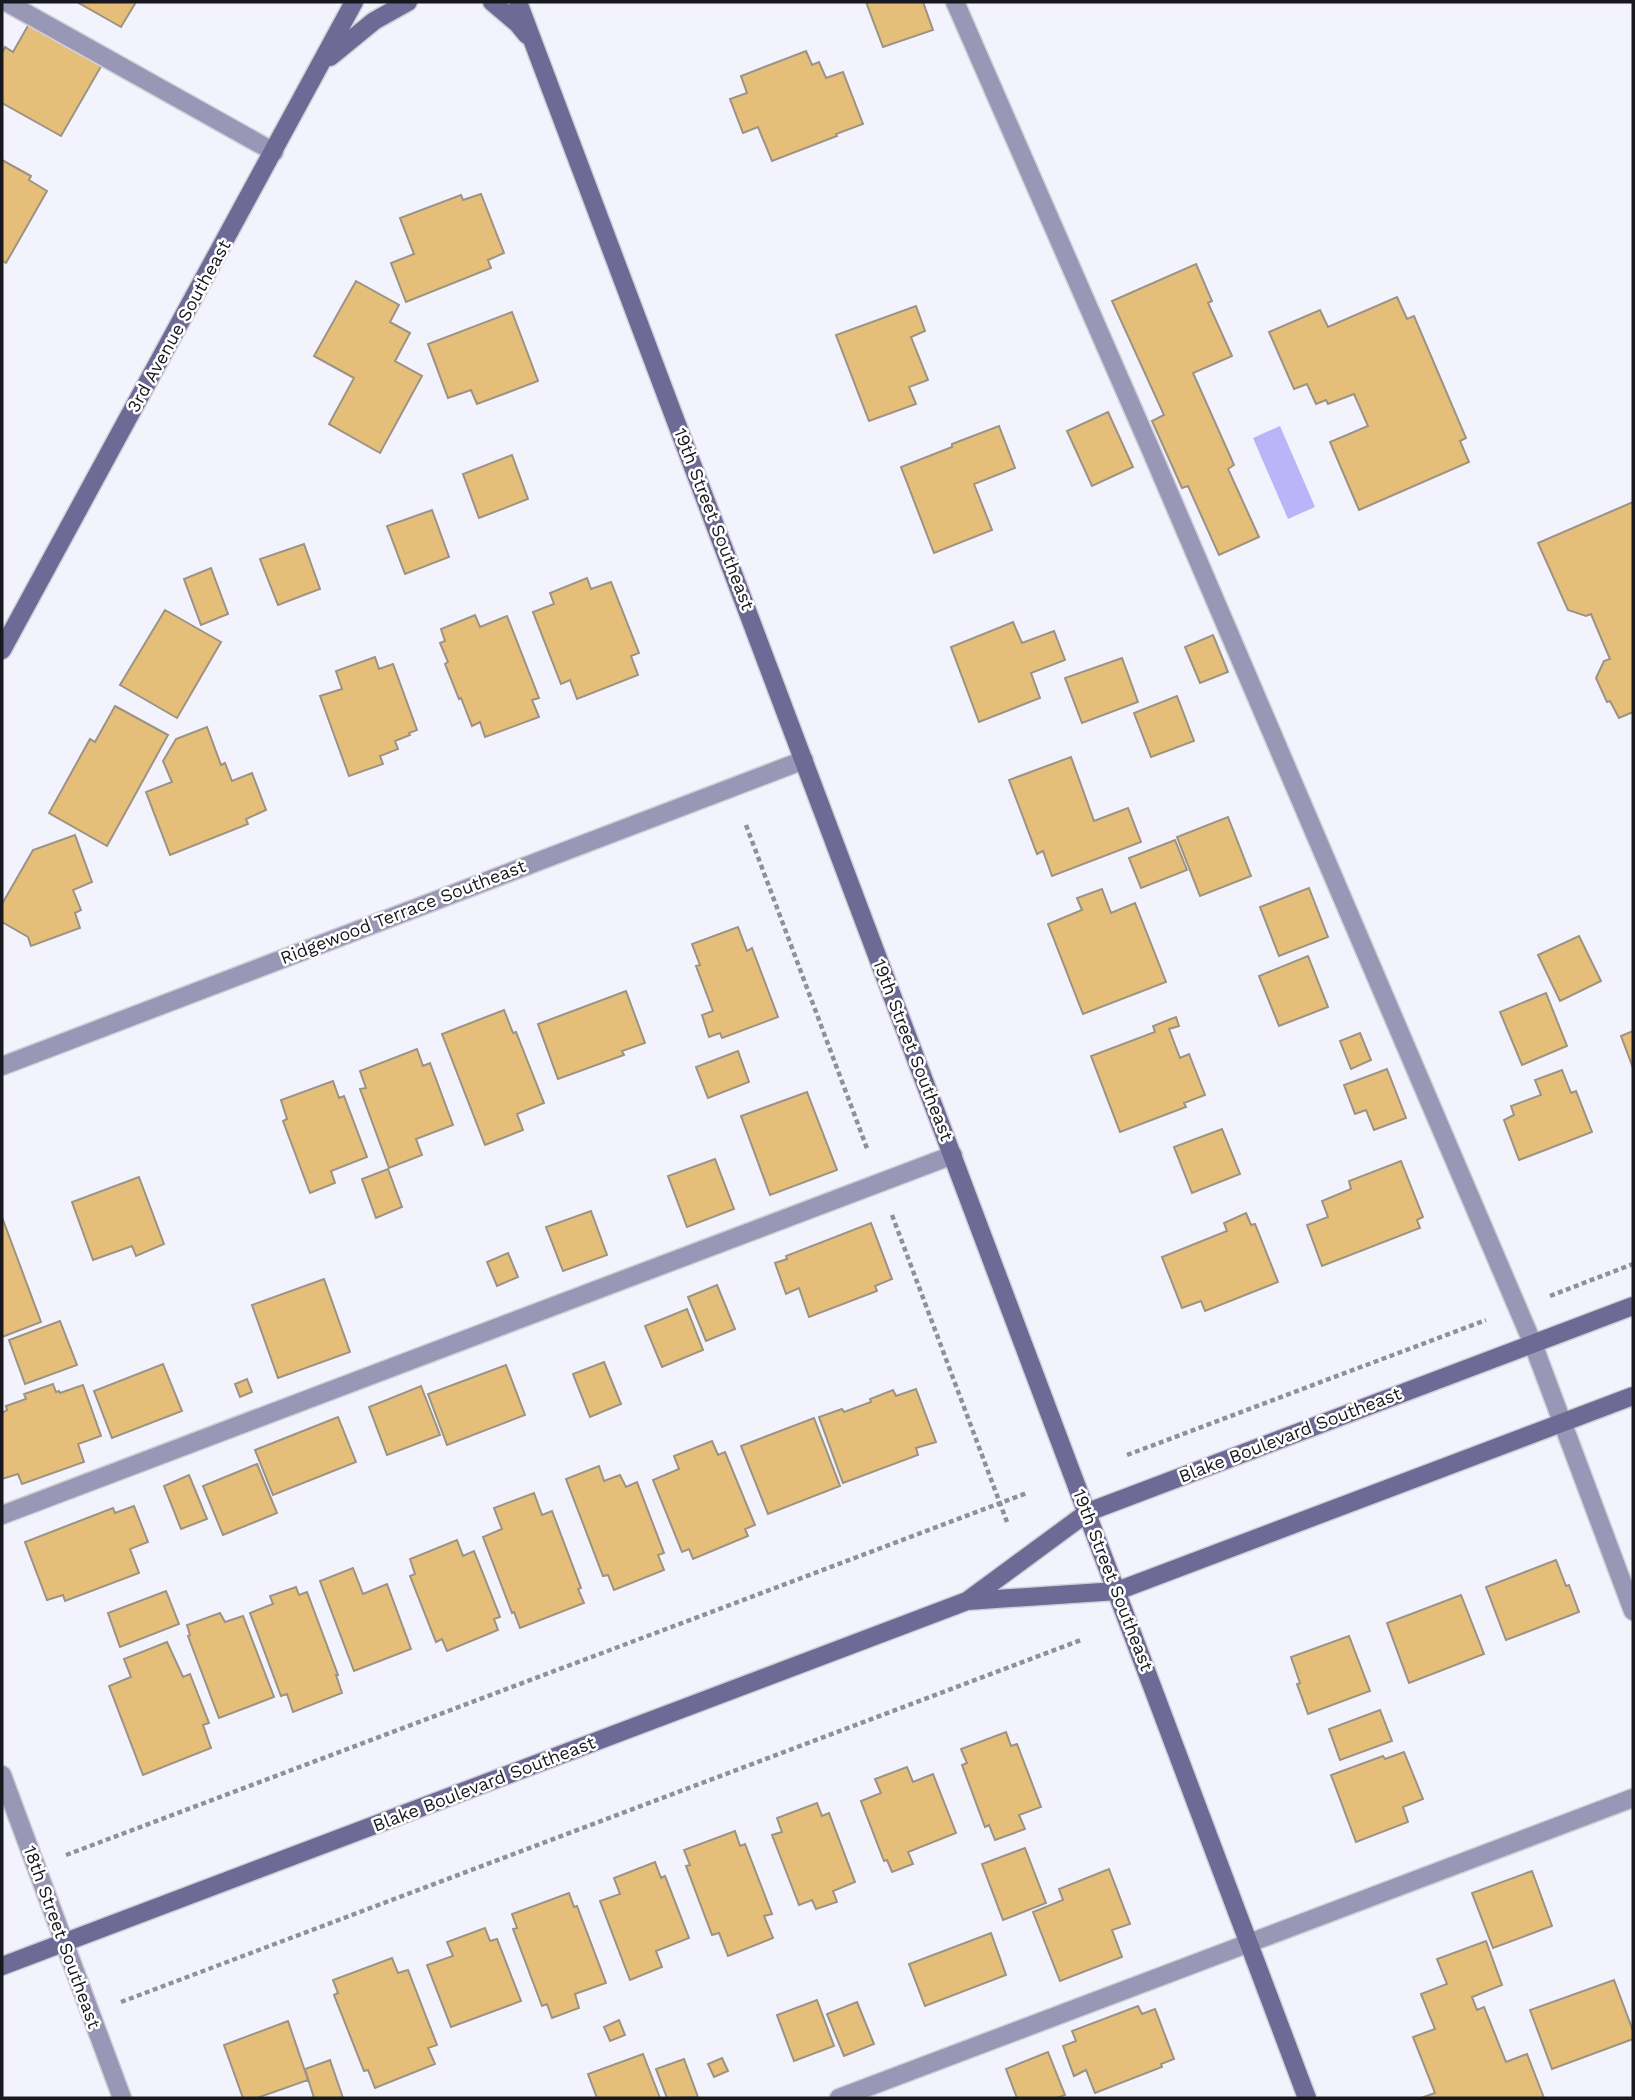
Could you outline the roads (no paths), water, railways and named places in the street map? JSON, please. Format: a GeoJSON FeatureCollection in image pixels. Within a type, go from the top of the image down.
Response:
{"type":"FeatureCollection","features":[{"type":"Feature","properties":{"kind":"main road","name":"3rd Avenue Southeast"},"geometry":{"type":"LineString","coordinates":[[2,650],[354,2]]}},
{"type":"Feature","properties":{"kind":"main road"},"geometry":{"type":"LineString","coordinates":[[319,66],[374,21],[408,2]]}},
{"type":"Feature","properties":{"kind":"main road"},"geometry":{"type":"LineString","coordinates":[[492,2],[519,24],[536,47]]}},
{"type":"Feature","properties":{"kind":"main road","name":"19th Street Southeast"},"geometry":{"type":"LineString","coordinates":[[518,2],[1307,2098]]}},
{"type":"Feature","properties":{"kind":"main road","name":"Blake Boulevard Southeast"},"geometry":{"type":"LineString","coordinates":[[2,1966],[967,1601],[1088,1512],[1633,1306]]}},
{"type":"Feature","properties":{"kind":"main road","name":"Blake Boulevard Southeast"},"geometry":{"type":"LineString","coordinates":[[967,1601],[1118,1591],[1633,1396]]}},
{"type":"Feature","properties":{"kind":"street"},"geometry":{"type":"LineString","coordinates":[[6,2],[274,152]]}},
{"type":"Feature","properties":{"kind":"street"},"geometry":{"type":"LineString","coordinates":[[955,2],[1161,473],[1518,1308],[1633,1611]]}},
{"type":"Feature","properties":{"kind":"street","name":"Ridgewood Terrace Southeast"},"geometry":{"type":"LineString","coordinates":[[2,1066],[804,760]]}},
{"type":"Feature","properties":{"kind":"street"},"geometry":{"type":"LineString","coordinates":[[2,1515],[953,1155]]}},
{"type":"Feature","properties":{"kind":"street","name":"18th Street Southeast"},"geometry":{"type":"LineString","coordinates":[[2,1776],[122,2098]]}},
{"type":"Feature","properties":{"kind":"street"},"geometry":{"type":"LineString","coordinates":[[839,2098],[1633,1798]]}}]}
